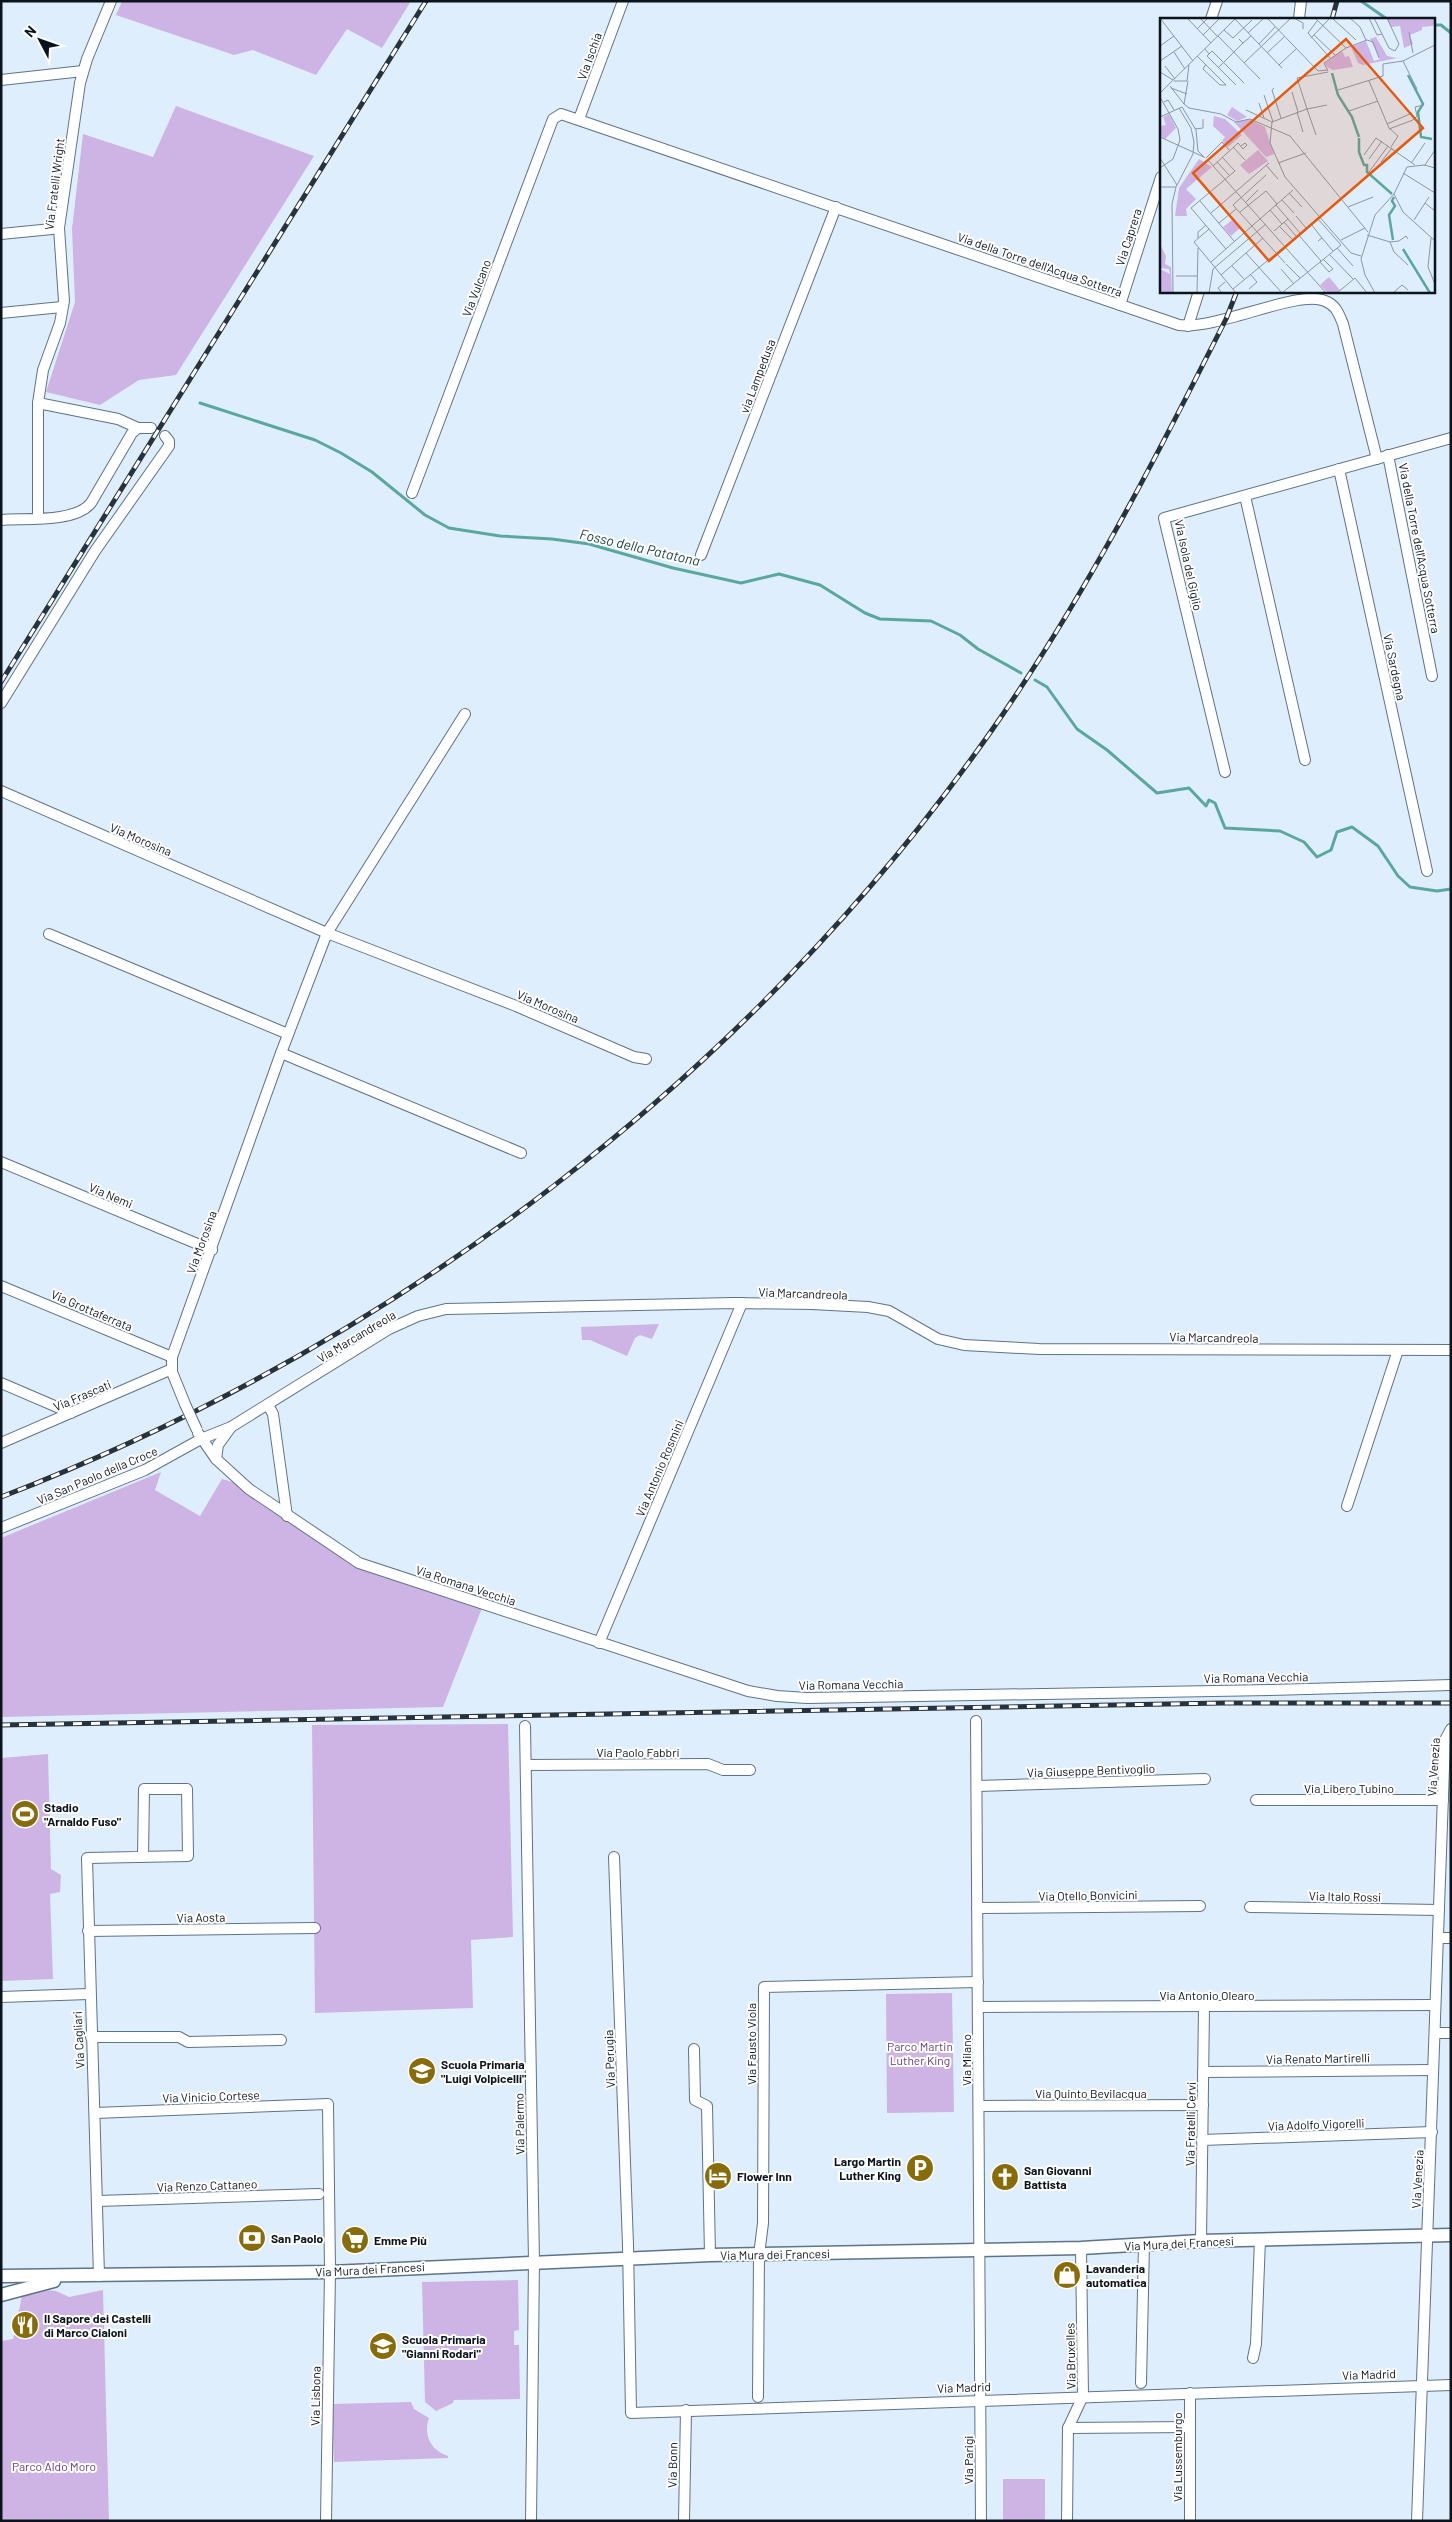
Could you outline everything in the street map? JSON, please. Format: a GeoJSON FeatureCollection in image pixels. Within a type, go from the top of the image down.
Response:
{"type":"FeatureCollection","features":[{"type":"Feature","properties":{"kind":"street","name":"Via Fratelli Wright"},"geometry":{"type":"LineString","coordinates":[[38,518],[38,403],[43,370],[60,323],[64,288],[60,228],[83,71],[111,1]]}},
{"type":"Feature","properties":{"kind":"street","name":"Via Ischia"},"geometry":{"type":"LineString","coordinates":[[580,119],[623,1]]}},
{"type":"Feature","properties":{"kind":"street"},"geometry":{"type":"LineString","coordinates":[[1211,18],[1217,1]]}},
{"type":"Feature","properties":{"kind":"street"},"geometry":{"type":"LineString","coordinates":[[1299,18],[1301,1]]}},
{"type":"Feature","properties":{"kind":"street"},"geometry":{"type":"LineString","coordinates":[[1,80],[83,71]]}},
{"type":"Feature","properties":{"kind":"street","name":"Via Vulcano"},"geometry":{"type":"LineString","coordinates":[[412,493],[553,119],[563,114],[580,119]]}},
{"type":"Feature","properties":{"kind":"street","name":"Via della Torre dell'Acqua Sotterra"},"geometry":{"type":"LineString","coordinates":[[580,119],[1120,305],[1188,326],[1218,322],[1295,302],[1316,299],[1330,303],[1338,312],[1343,324],[1377,458],[1451,438]]}},
{"type":"Feature","properties":{"kind":"street","name":"Via Caprera"},"geometry":{"type":"LineString","coordinates":[[1120,305],[1160,180]]}},
{"type":"Feature","properties":{"kind":"street","name":"via Lampedusa"},"geometry":{"type":"LineString","coordinates":[[701,555],[836,206]]}},
{"type":"Feature","properties":{"kind":"street"},"geometry":{"type":"LineString","coordinates":[[1,234],[52,229]]}},
{"type":"Feature","properties":{"kind":"street"},"geometry":{"type":"LineString","coordinates":[[1188,326],[1199,292]]}},
{"type":"Feature","properties":{"kind":"street"},"geometry":{"type":"LineString","coordinates":[[1,313],[62,307]]}},
{"type":"Feature","properties":{"kind":"street"},"geometry":{"type":"LineString","coordinates":[[38,403],[118,419],[138,428],[152,428]]}},
{"type":"Feature","properties":{"kind":"street"},"geometry":{"type":"LineString","coordinates":[[1,520],[71,515],[87,508],[132,433],[138,428]]}},
{"type":"Feature","properties":{"kind":"street"},"geometry":{"type":"LineString","coordinates":[[1,702],[95,550],[168,446],[169,441],[165,436]]}},
{"type":"Feature","properties":{"kind":"street","name":"Via della Torre dell'Acqua Sotterra"},"geometry":{"type":"LineString","coordinates":[[1388,455],[1432,676]]}},
{"type":"Feature","properties":{"kind":"street","name":"Via Isola del Giglio"},"geometry":{"type":"LineString","coordinates":[[1225,772],[1164,518],[1377,458]]}},
{"type":"Feature","properties":{"kind":"street","name":"Via Sardegna"},"geometry":{"type":"LineString","coordinates":[[1339,469],[1427,870]]}},
{"type":"Feature","properties":{"kind":"street"},"geometry":{"type":"LineString","coordinates":[[1245,496],[1305,760]]}},
{"type":"Feature","properties":{"kind":"street","name":"Via Morosina"},"geometry":{"type":"LineString","coordinates":[[199,1434],[172,1369],[172,1358],[281,1053],[328,933],[464,714]]}},
{"type":"Feature","properties":{"kind":"street","name":"Via Morosina"},"geometry":{"type":"LineString","coordinates":[[1,791],[328,933],[516,1006],[634,1057],[646,1059]]}},
{"type":"Feature","properties":{"kind":"street"},"geometry":{"type":"LineString","coordinates":[[49,934],[288,1034]]}},
{"type":"Feature","properties":{"kind":"street"},"geometry":{"type":"LineString","coordinates":[[281,1053],[521,1152]]}},
{"type":"Feature","properties":{"kind":"street","name":"Via Nemi"},"geometry":{"type":"LineString","coordinates":[[1,1162],[212,1250]]}},
{"type":"Feature","properties":{"kind":"street","name":"Via Grottaferrata"},"geometry":{"type":"LineString","coordinates":[[1,1286],[172,1358]]}},
{"type":"Feature","properties":{"kind":"street","name":"Via Marcandreola"},"geometry":{"type":"LineString","coordinates":[[199,1434],[231,1427],[379,1335],[409,1319],[430,1312],[470,1307],[560,1308],[742,1303],[878,1309],[904,1318],[938,1339],[964,1345],[1039,1349],[1451,1350]]}},
{"type":"Feature","properties":{"kind":"street","name":"Via Antonio Rosmini"},"geometry":{"type":"LineString","coordinates":[[599,1643],[742,1303]]}},
{"type":"Feature","properties":{"kind":"street"},"geometry":{"type":"LineString","coordinates":[[1347,1506],[1398,1350]]}},
{"type":"Feature","properties":{"kind":"street","name":"Via Frascati"},"geometry":{"type":"LineString","coordinates":[[1,1443],[172,1369]]}},
{"type":"Feature","properties":{"kind":"street"},"geometry":{"type":"LineString","coordinates":[[1,1383],[71,1413]]}},
{"type":"Feature","properties":{"kind":"street"},"geometry":{"type":"LineString","coordinates":[[268,1405],[273,1414],[288,1516]]}},
{"type":"Feature","properties":{"kind":"street","name":"Via Marcandreola"},"geometry":{"type":"LineString","coordinates":[[216,1459],[218,1445],[231,1427]]}},
{"type":"Feature","properties":{"kind":"street","name":"Via Romana Vecchia"},"geometry":{"type":"LineString","coordinates":[[199,1434],[216,1459],[249,1490],[344,1555],[364,1565],[748,1691],[790,1698],[1451,1685]]}},
{"type":"Feature","properties":{"kind":"street","name":"Via San Paolo della Croce"},"geometry":{"type":"LineString","coordinates":[[1,1528],[123,1480],[174,1455],[199,1434]]}},
{"type":"Feature","properties":{"kind":"street","name":"Via Milano"},"geometry":{"type":"LineString","coordinates":[[976,1721],[981,2399]]}},
{"type":"Feature","properties":{"kind":"street","name":"Via Palermo"},"geometry":{"type":"LineString","coordinates":[[525,1726],[534,2262],[531,2521]]}},
{"type":"Feature","properties":{"kind":"street","name":"Via Venezia"},"geometry":{"type":"LineString","coordinates":[[1417,2521],[1435,2005],[1440,1910],[1446,1870],[1447,1838],[1443,1800],[1445,1740],[1451,1729]]}},
{"type":"Feature","properties":{"kind":"street","name":"Via Paolo Fabbri"},"geometry":{"type":"LineString","coordinates":[[526,1765],[708,1764],[723,1770],[750,1770]]}},
{"type":"Feature","properties":{"kind":"street","name":"Via Giuseppe Bentivoglio"},"geometry":{"type":"LineString","coordinates":[[977,1786],[1205,1779]]}},
{"type":"Feature","properties":{"kind":"street","name":"Via Cagliari"},"geometry":{"type":"LineString","coordinates":[[99,2276],[95,2113],[89,1994],[87,1858],[143,1857],[188,1856],[187,1789],[144,1790],[143,1857]]}},
{"type":"Feature","properties":{"kind":"street","name":"Via Libero Tubino"},"geometry":{"type":"LineString","coordinates":[[1256,1800],[1443,1800]]}},
{"type":"Feature","properties":{"kind":"street","name":"Via Perugia"},"geometry":{"type":"LineString","coordinates":[[614,1856],[628,2260]]}},
{"type":"Feature","properties":{"kind":"street","name":"Via Otello Bonvicini"},"geometry":{"type":"LineString","coordinates":[[978,1908],[1200,1906]]}},
{"type":"Feature","properties":{"kind":"street","name":"Via Italo Rossi"},"geometry":{"type":"LineString","coordinates":[[1250,1907],[1440,1910]]}},
{"type":"Feature","properties":{"kind":"street","name":"Via Aosta"},"geometry":{"type":"LineString","coordinates":[[88,1931],[315,1928]]}},
{"type":"Feature","properties":{"kind":"street"},"geometry":{"type":"LineString","coordinates":[[1439,1938],[1451,1938]]}},
{"type":"Feature","properties":{"kind":"street","name":"Via Fausto Viola"},"geometry":{"type":"LineString","coordinates":[[759,2255],[763,2223],[764,1987],[978,1982]]}},
{"type":"Feature","properties":{"kind":"street"},"geometry":{"type":"LineString","coordinates":[[1,1997],[89,1994]]}},
{"type":"Feature","properties":{"kind":"street","name":"Via Antonio Olearo"},"geometry":{"type":"LineString","coordinates":[[978,2007],[1435,2005]]}},
{"type":"Feature","properties":{"kind":"street","name":"Via Fratelli Cervi"},"geometry":{"type":"LineString","coordinates":[[1202,2241],[1204,2007]]}},
{"type":"Feature","properties":{"kind":"street"},"geometry":{"type":"LineString","coordinates":[[1434,2032],[1451,2033]]}},
{"type":"Feature","properties":{"kind":"street"},"geometry":{"type":"LineString","coordinates":[[91,2038],[180,2037],[188,2042],[281,2040]]}},
{"type":"Feature","properties":{"kind":"street"},"geometry":{"type":"LineString","coordinates":[[694,2049],[695,2100],[707,2106],[710,2255]]}},
{"type":"Feature","properties":{"kind":"street","name":"Via Renato Martirelli"},"geometry":{"type":"LineString","coordinates":[[1203,2072],[1434,2070]]}},
{"type":"Feature","properties":{"kind":"street","name":"Via Vinicio Cortese"},"geometry":{"type":"LineString","coordinates":[[95,2113],[328,2104]]}},
{"type":"Feature","properties":{"kind":"street","name":"Via Lisbona"},"geometry":{"type":"LineString","coordinates":[[326,2521],[330,2272],[328,2104]]}},
{"type":"Feature","properties":{"kind":"street","name":"Via Quinto Bevilacqua"},"geometry":{"type":"LineString","coordinates":[[979,2106],[1203,2105]]}},
{"type":"Feature","properties":{"kind":"street","name":"Via Adolfo Vigorelli"},"geometry":{"type":"LineString","coordinates":[[1202,2140],[1432,2132]]}},
{"type":"Feature","properties":{"kind":"street","name":"Via Renzo Cattaneo"},"geometry":{"type":"LineString","coordinates":[[97,2201],[319,2194]]}},
{"type":"Feature","properties":{"kind":"street","name":"Via Mura dei Francesi"},"geometry":{"type":"LineString","coordinates":[[1,2276],[330,2272],[710,2255],[1080,2248],[1202,2241],[1451,2234]]}},
{"type":"Feature","properties":{"kind":"street"},"geometry":{"type":"LineString","coordinates":[[1253,2358],[1256,2344],[1260,2240]]}},
{"type":"Feature","properties":{"kind":"street"},"geometry":{"type":"LineString","coordinates":[[1141,2383],[1144,2244]]}},
{"type":"Feature","properties":{"kind":"street","name":"Via Bruxelles"},"geometry":{"type":"LineString","coordinates":[[1067,2521],[1068,2428],[1083,2396],[1080,2248]]}},
{"type":"Feature","properties":{"kind":"street"},"geometry":{"type":"LineString","coordinates":[[758,2397],[759,2255]]}},
{"type":"Feature","properties":{"kind":"street","name":"Via Madrid"},"geometry":{"type":"LineString","coordinates":[[628,2260],[631,2413],[981,2399],[1422,2384],[1451,2385]]}},
{"type":"Feature","properties":{"kind":"street","name":"Via Mura dei Francesi"},"geometry":{"type":"LineString","coordinates":[[1,2295],[43,2282],[99,2276]]}},
{"type":"Feature","properties":{"kind":"street","name":"Via Lussemburgo"},"geometry":{"type":"LineString","coordinates":[[1190,2393],[1190,2521]]}},
{"type":"Feature","properties":{"kind":"street","name":"Via Parigi"},"geometry":{"type":"LineString","coordinates":[[981,2399],[981,2521]]}},
{"type":"Feature","properties":{"kind":"street","name":"Via Bonn"},"geometry":{"type":"LineString","coordinates":[[684,2521],[686,2410]]}},
{"type":"Feature","properties":{"kind":"street"},"geometry":{"type":"LineString","coordinates":[[1068,2428],[1190,2426]]}},
{"type":"Feature","properties":{"kind":"green space"},"geometry":{"type":"Polygon","coordinates":[[[122,1],[411,1],[382,48],[347,29],[316,75],[253,50],[234,55],[116,15],[122,1]]]}},
{"type":"Feature","properties":{"kind":"green space"},"geometry":{"type":"Polygon","coordinates":[[[176,106],[314,156],[176,375],[139,380],[100,405],[46,392],[75,302],[72,229],[83,134],[153,157],[176,106]]]}},
{"type":"Feature","properties":{"kind":"green space"},"geometry":{"type":"Polygon","coordinates":[[[659,1324],[652,1339],[640,1335],[635,1338],[627,1356],[590,1340],[582,1340],[581,1327],[659,1324]]]}},
{"type":"Feature","properties":{"kind":"green space"},"geometry":{"type":"Polygon","coordinates":[[[161,1472],[155,1490],[200,1516],[222,1479],[243,1485],[359,1563],[484,1603],[443,1707],[1,1717],[1,1538],[161,1472]]]}},
{"type":"Feature","properties":{"kind":"green space"},"geometry":{"type":"Polygon","coordinates":[[[508,1724],[513,1937],[471,1940],[473,2008],[315,2013],[312,1725],[508,1724]]]}},
{"type":"Feature","properties":{"kind":"green space","name":"Stadio \"Arnaldo Fuso\""},"geometry":{"type":"Polygon","coordinates":[[[48,1754],[51,1869],[61,1875],[60,1892],[50,1894],[53,1979],[1,1981],[1,1758],[48,1754]]]}},
{"type":"Feature","properties":{"kind":"green space","name":"Parco Martin Luther King"},"geometry":{"type":"Polygon","coordinates":[[[952,1993],[954,2112],[887,2113],[886,1994],[952,1993]]]}},
{"type":"Feature","properties":{"kind":"green space"},"geometry":{"type":"Polygon","coordinates":[[[518,2280],[519,2330],[514,2331],[514,2345],[519,2345],[520,2399],[454,2400],[453,2403],[436,2411],[425,2402],[422,2282],[518,2280]]]}},
{"type":"Feature","properties":{"kind":"green space","name":"Parco Aldo Moro"},"geometry":{"type":"Polygon","coordinates":[[[44,2290],[56,2291],[69,2297],[103,2290],[109,2521],[1,2521],[1,2341],[13,2339],[22,2296],[44,2290]]]}},
{"type":"Feature","properties":{"kind":"green space"},"geometry":{"type":"Polygon","coordinates":[[[411,2402],[414,2409],[429,2418],[427,2431],[430,2442],[448,2458],[334,2462],[332,2404],[411,2402]]]}},
{"type":"Feature","properties":{"kind":"green space"},"geometry":{"type":"Polygon","coordinates":[[[1003,2479],[1045,2479],[1045,2521],[1003,2521],[1003,2479]]]}},
{"type":"Feature","properties":{"kind":"waterway"},"geometry":{"type":"LineString","coordinates":[[1361,1],[1386,18]]}},
{"type":"Feature","properties":{"kind":"waterway"},"geometry":{"type":"LineString","coordinates":[[1434,25],[1441,25],[1451,33]]}},
{"type":"Feature","properties":{"kind":"waterway","name":"Fosso della Patatona"},"geometry":{"type":"LineString","coordinates":[[200,403],[315,440],[341,453],[372,472],[425,515],[449,528],[500,536],[552,539],[589,544],[673,568],[741,583],[779,574],[820,585],[865,613],[880,619],[931,621],[960,635],[978,649],[1021,673]]}},
{"type":"Feature","properties":{"kind":"waterway","name":"Fosso della Patatona"},"geometry":{"type":"LineString","coordinates":[[1035,680],[1047,687],[1077,729],[1107,750],[1157,793],[1189,788],[1206,806],[1209,800],[1215,803],[1225,828],[1280,831],[1304,842],[1317,857],[1331,850],[1337,832],[1352,827],[1378,846],[1398,876],[1410,887],[1437,891],[1451,889]]}},
{"type":"Feature","properties":{"kind":"railway"},"geometry":{"type":"LineString","coordinates":[[1,682],[426,1]]}},
{"type":"Feature","properties":{"kind":"railway"},"geometry":{"type":"LineString","coordinates":[[1332,18],[1337,1]]}},
{"type":"Feature","properties":{"kind":"railway"},"geometry":{"type":"LineString","coordinates":[[1,1497],[147,1435],[288,1362],[423,1279],[553,1187],[675,1085],[790,975],[896,856],[992,730],[1025,681],[1057,631],[1145,477],[1226,319],[1237,292]]}},
{"type":"Feature","properties":{"kind":"railway"},"geometry":{"type":"LineString","coordinates":[[1,1725],[1223,1703],[1451,1703]]}},
{"type":"Feature","properties":{"kind":"place","name":"Stadio \"Arnaldo Fuso\""},"geometry":{"type":"Point","coordinates":[25,1814]}},
{"type":"Feature","properties":{"kind":"place","name":"Scuola Primaria \"Luigi Volpicelli\""},"geometry":{"type":"Point","coordinates":[422,2071]}},
{"type":"Feature","properties":{"kind":"place","name":"Largo Martin Luther King"},"geometry":{"type":"Point","coordinates":[920,2168]}},
{"type":"Feature","properties":{"kind":"place","name":"Flower Inn"},"geometry":{"type":"Point","coordinates":[718,2176]}},
{"type":"Feature","properties":{"kind":"place","name":"San Giovanni Battista"},"geometry":{"type":"Point","coordinates":[1005,2177]}},
{"type":"Feature","properties":{"kind":"place","name":"San Paolo"},"geometry":{"type":"Point","coordinates":[252,2238]}},
{"type":"Feature","properties":{"kind":"place","name":"Emme Più"},"geometry":{"type":"Point","coordinates":[355,2240]}},
{"type":"Feature","properties":{"kind":"place","name":"Lavanderia automatica"},"geometry":{"type":"Point","coordinates":[1067,2275]}},
{"type":"Feature","properties":{"kind":"place","name":"Il Sapore dei Castelli di Marco Cialoni"},"geometry":{"type":"Point","coordinates":[25,2325]}},
{"type":"Feature","properties":{"kind":"place","name":"Scuola Primaria \"Gianni Rodari\""},"geometry":{"type":"Point","coordinates":[383,2346]}}]}
